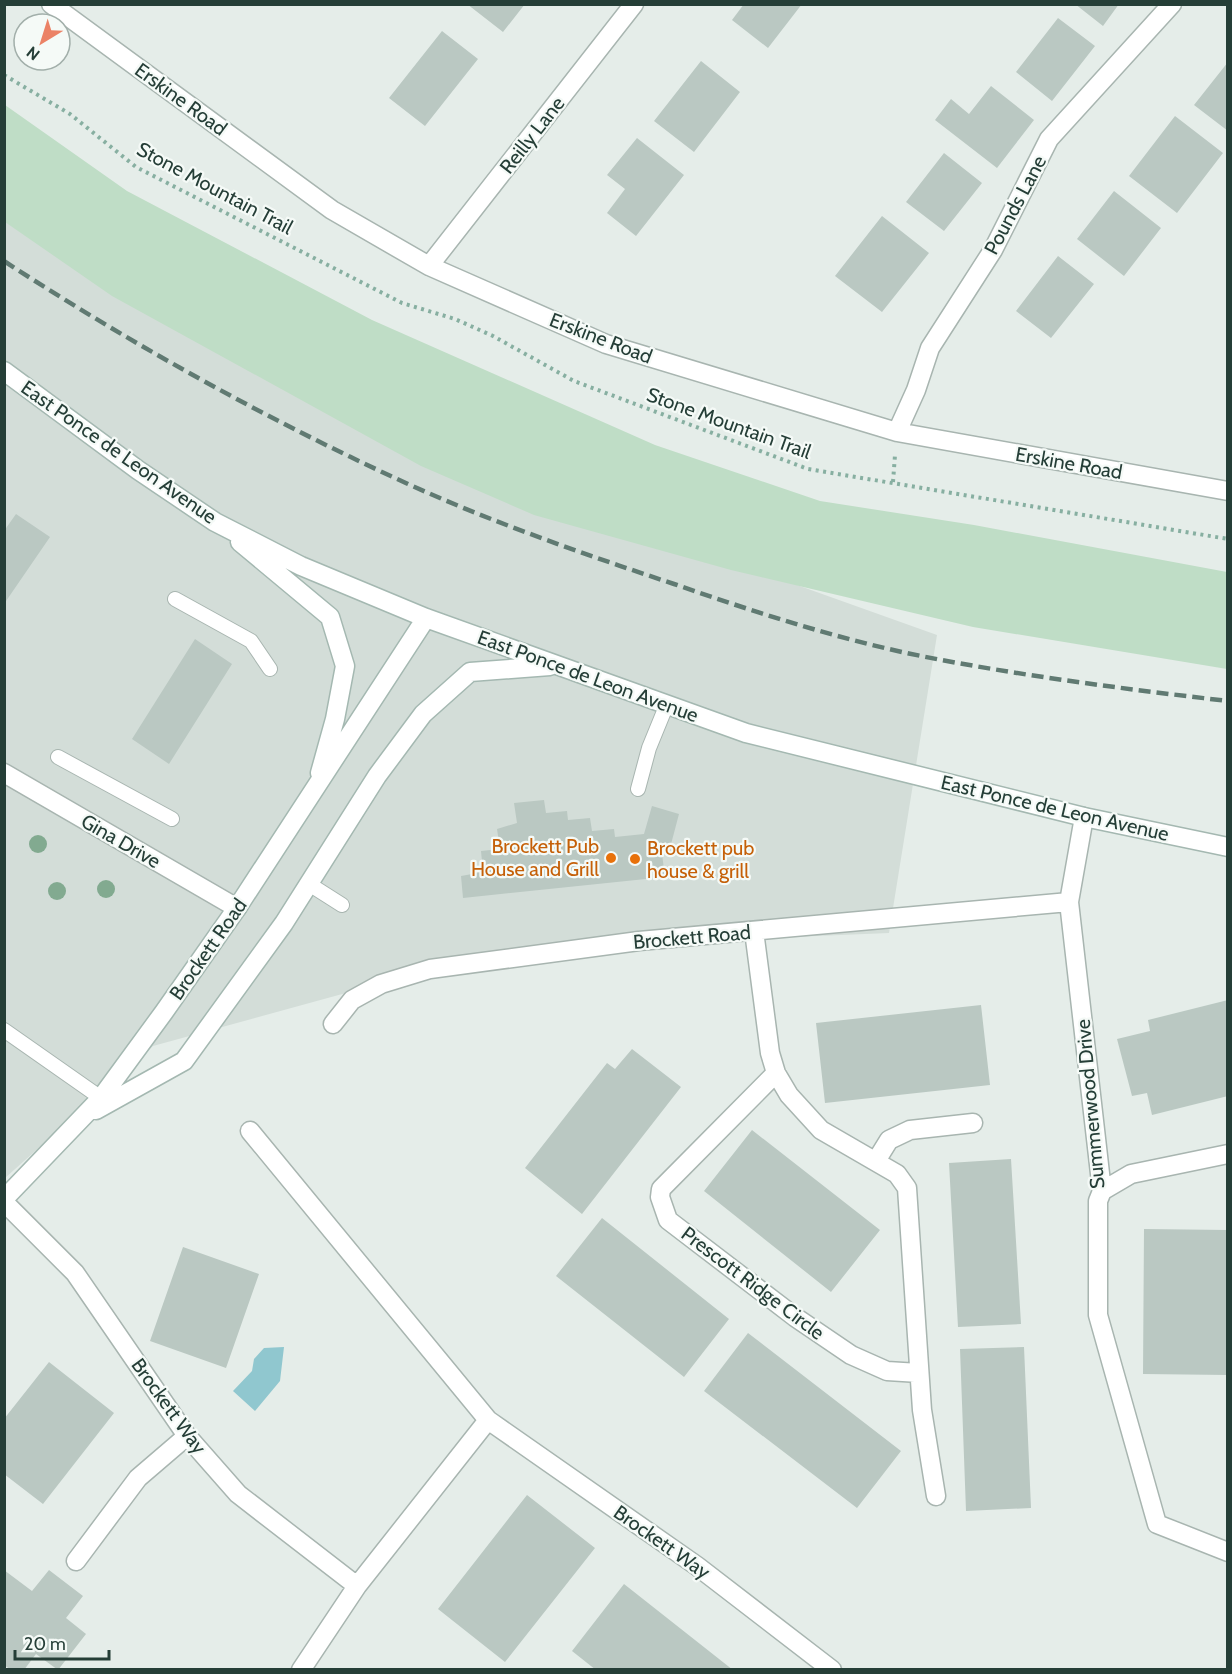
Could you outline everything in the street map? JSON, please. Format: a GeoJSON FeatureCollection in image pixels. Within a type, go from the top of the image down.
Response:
{"type":"FeatureCollection","features":[{"type":"Feature","properties":{"kind":"street","name":"Erskine Road"},"geometry":{"type":"LineString","coordinates":[[51,4],[332,210],[429,266],[606,344],[897,432],[1227,491]]}},
{"type":"Feature","properties":{"kind":"street","name":"Reilly Lane"},"geometry":{"type":"LineString","coordinates":[[429,266],[634,4]]}},
{"type":"Feature","properties":{"kind":"street","name":"Pounds Lane"},"geometry":{"type":"LineString","coordinates":[[897,432],[916,390],[930,348],[993,250],[1049,139],[1172,4]]}},
{"type":"Feature","properties":{"kind":"street","name":"East Ponce de Leon Avenue"},"geometry":{"type":"LineString","coordinates":[[4,370],[138,471],[215,522],[301,566],[426,618],[746,733],[1084,817],[1227,847]]}},
{"type":"Feature","properties":{"kind":"street"},"geometry":{"type":"LineString","coordinates":[[215,522],[330,617],[345,666],[335,719],[316,788]]}},
{"type":"Feature","properties":{"kind":"street","name":"Brockett Road"},"geometry":{"type":"LineString","coordinates":[[4,1201],[101,1098],[237,908],[426,618]]}},
{"type":"Feature","properties":{"kind":"street"},"geometry":{"type":"LineString","coordinates":[[81,1118],[184,1062],[284,923],[377,776],[423,714],[470,672],[556,665]]}},
{"type":"Feature","properties":{"kind":"street","name":"Gina Drive"},"geometry":{"type":"LineString","coordinates":[[4,773],[237,908]]}},
{"type":"Feature","properties":{"kind":"street","name":"Summerwood Drive"},"geometry":{"type":"LineString","coordinates":[[1084,817],[1069,902],[1102,1191],[1098,1201],[1098,1316],[1157,1524],[1227,1552]]}},
{"type":"Feature","properties":{"kind":"street","name":"Brockett Road"},"geometry":{"type":"LineString","coordinates":[[333,1024],[352,1000],[381,984],[430,969],[639,941],[1069,902]]}},
{"type":"Feature","properties":{"kind":"street"},"geometry":{"type":"LineString","coordinates":[[754,931],[770,1053],[776,1073],[789,1095],[821,1130],[897,1174],[907,1188],[919,1373],[936,1496]]}},
{"type":"Feature","properties":{"kind":"street","name":"Prescott Ridge Circle"},"geometry":{"type":"LineString","coordinates":[[776,1073],[661,1189],[660,1197],[668,1220],[795,1317],[850,1355],[887,1371],[919,1373]]}},
{"type":"Feature","properties":{"kind":"street"},"geometry":{"type":"LineString","coordinates":[[876,1161],[889,1140],[910,1130],[973,1123]]}},
{"type":"Feature","properties":{"kind":"street","name":"Brockett Way"},"geometry":{"type":"LineString","coordinates":[[250,1131],[488,1420],[697,1566],[832,1670]]}},
{"type":"Feature","properties":{"kind":"street"},"geometry":{"type":"LineString","coordinates":[[1102,1191],[1131,1174],[1227,1154]]}},
{"type":"Feature","properties":{"kind":"street","name":"Brockett Way"},"geometry":{"type":"LineString","coordinates":[[4,1201],[75,1273],[187,1436],[238,1494],[357,1586]]}},
{"type":"Feature","properties":{"kind":"street"},"geometry":{"type":"LineString","coordinates":[[301,1670],[357,1586],[488,1420]]}},
{"type":"Feature","properties":{"kind":"street"},"geometry":{"type":"LineString","coordinates":[[76,1561],[138,1478],[187,1436]]}},
{"type":"Feature","properties":{"kind":"lane"},"geometry":{"type":"LineString","coordinates":[[175,599],[251,641],[270,669]]}},
{"type":"Feature","properties":{"kind":"lane"},"geometry":{"type":"LineString","coordinates":[[638,789],[649,748],[667,704]]}},
{"type":"Feature","properties":{"kind":"lane"},"geometry":{"type":"LineString","coordinates":[[58,757],[172,819]]}},
{"type":"Feature","properties":{"kind":"lane"},"geometry":{"type":"LineString","coordinates":[[309,884],[342,905]]}},
{"type":"Feature","properties":{"kind":"lane"},"geometry":{"type":"LineString","coordinates":[[4,1030],[101,1098]]}},
{"type":"Feature","properties":{"kind":"path","name":"Stone Mountain Trail"},"geometry":{"type":"LineString","coordinates":[[4,75],[70,114],[136,167],[402,303],[455,319],[493,336],[574,381],[808,469],[1227,539]]}},
{"type":"Feature","properties":{"kind":"shaded area"},"geometry":{"type":"Polygon","coordinates":[[[5,175],[674,541],[937,635],[889,933],[506,949],[153,1046],[5,1178],[5,175]]]}},
{"type":"Feature","properties":{"kind":"green space"},"geometry":{"type":"Polygon","coordinates":[[[5,105],[127,191],[372,320],[655,445],[820,501],[974,525],[1227,572],[1227,669],[973,627],[731,570],[534,515],[421,466],[112,296],[5,222],[5,105]]]}},
{"type":"Feature","properties":{"kind":"water"},"geometry":{"type":"Polygon","coordinates":[[[284,1347],[280,1381],[255,1411],[233,1391],[252,1371],[254,1359],[264,1348],[284,1347]]]}},
{"type":"Feature","properties":{"kind":"building"},"geometry":{"type":"Polygon","coordinates":[[[467,4],[525,4],[503,32],[467,4]]]}},
{"type":"Feature","properties":{"kind":"building"},"geometry":{"type":"Polygon","coordinates":[[[744,4],[802,4],[768,48],[732,20],[744,4]]]}},
{"type":"Feature","properties":{"kind":"building"},"geometry":{"type":"Polygon","coordinates":[[[1075,4],[1119,4],[1103,26],[1075,4]]]}},
{"type":"Feature","properties":{"kind":"building"},"geometry":{"type":"Polygon","coordinates":[[[1058,18],[1095,46],[1052,101],[1016,72],[1058,18]]]}},
{"type":"Feature","properties":{"kind":"building"},"geometry":{"type":"Polygon","coordinates":[[[442,31],[478,59],[425,126],[389,98],[442,31]]]}},
{"type":"Feature","properties":{"kind":"building"},"geometry":{"type":"Polygon","coordinates":[[[701,61],[740,92],[694,152],[654,121],[701,61]]]}},
{"type":"Feature","properties":{"kind":"building"},"geometry":{"type":"Polygon","coordinates":[[[1228,62],[1228,131],[1194,105],[1228,62]]]}},
{"type":"Feature","properties":{"kind":"building"},"geometry":{"type":"Polygon","coordinates":[[[991,86],[1034,120],[997,168],[935,120],[951,99],[969,114],[991,86]]]}},
{"type":"Feature","properties":{"kind":"building"},"geometry":{"type":"Polygon","coordinates":[[[1175,116],[1223,153],[1177,213],[1129,176],[1175,116]]]}},
{"type":"Feature","properties":{"kind":"building"},"geometry":{"type":"Polygon","coordinates":[[[637,138],[684,175],[636,236],[607,213],[625,189],[607,175],[637,138]]]}},
{"type":"Feature","properties":{"kind":"building"},"geometry":{"type":"Polygon","coordinates":[[[944,153],[982,183],[944,231],[906,202],[944,153]]]}},
{"type":"Feature","properties":{"kind":"building"},"geometry":{"type":"Polygon","coordinates":[[[1114,191],[1161,228],[1124,276],[1077,239],[1114,191]]]}},
{"type":"Feature","properties":{"kind":"building"},"geometry":{"type":"Polygon","coordinates":[[[882,216],[929,253],[882,312],[835,276],[882,216]]]}},
{"type":"Feature","properties":{"kind":"building"},"geometry":{"type":"Polygon","coordinates":[[[1058,256],[1094,284],[1051,338],[1016,311],[1058,256]]]}},
{"type":"Feature","properties":{"kind":"building"},"geometry":{"type":"Polygon","coordinates":[[[16,514],[50,537],[4,604],[4,531],[16,514]]]}},
{"type":"Feature","properties":{"kind":"building"},"geometry":{"type":"Polygon","coordinates":[[[195,639],[232,664],[169,764],[132,739],[195,639]]]}},
{"type":"Feature","properties":{"kind":"building"},"geometry":{"type":"Polygon","coordinates":[[[544,800],[546,813],[567,811],[568,820],[590,818],[592,831],[614,829],[615,837],[644,834],[652,806],[679,814],[670,848],[661,846],[665,877],[463,898],[461,876],[483,872],[481,851],[500,849],[497,829],[517,823],[514,803],[544,800]]]}},
{"type":"Feature","properties":{"kind":"building"},"geometry":{"type":"Polygon","coordinates":[[[1228,1000],[1228,1096],[1152,1115],[1147,1093],[1132,1096],[1117,1039],[1150,1031],[1148,1020],[1228,1000]]]}},
{"type":"Feature","properties":{"kind":"building"},"geometry":{"type":"Polygon","coordinates":[[[981,1005],[990,1085],[825,1103],[816,1023],[981,1005]]]}},
{"type":"Feature","properties":{"kind":"building"},"geometry":{"type":"Polygon","coordinates":[[[632,1049],[681,1087],[582,1214],[525,1168],[607,1063],[615,1069],[632,1049]]]}},
{"type":"Feature","properties":{"kind":"building"},"geometry":{"type":"Polygon","coordinates":[[[752,1130],[880,1230],[831,1292],[704,1191],[752,1130]]]}},
{"type":"Feature","properties":{"kind":"building"},"geometry":{"type":"Polygon","coordinates":[[[1011,1159],[1021,1324],[958,1327],[949,1163],[1011,1159]]]}},
{"type":"Feature","properties":{"kind":"building"},"geometry":{"type":"Polygon","coordinates":[[[602,1218],[729,1319],[684,1377],[556,1276],[602,1218]]]}},
{"type":"Feature","properties":{"kind":"building"},"geometry":{"type":"Polygon","coordinates":[[[1144,1229],[1228,1230],[1228,1375],[1143,1374],[1144,1229]]]}},
{"type":"Feature","properties":{"kind":"building"},"geometry":{"type":"Polygon","coordinates":[[[183,1247],[259,1274],[226,1368],[150,1341],[183,1247]]]}},
{"type":"Feature","properties":{"kind":"building"},"geometry":{"type":"Polygon","coordinates":[[[748,1333],[901,1451],[857,1508],[704,1391],[748,1333]]]}},
{"type":"Feature","properties":{"kind":"building"},"geometry":{"type":"Polygon","coordinates":[[[1024,1347],[1031,1508],[966,1511],[960,1349],[1024,1347]]]}},
{"type":"Feature","properties":{"kind":"building"},"geometry":{"type":"Polygon","coordinates":[[[49,1362],[114,1413],[43,1504],[4,1474],[4,1419],[49,1362]]]}},
{"type":"Feature","properties":{"kind":"building"},"geometry":{"type":"Polygon","coordinates":[[[527,1495],[595,1548],[505,1662],[438,1609],[527,1495]]]}},
{"type":"Feature","properties":{"kind":"building"},"geometry":{"type":"Polygon","coordinates":[[[4,1570],[32,1591],[49,1570],[83,1596],[66,1618],[86,1634],[58,1670],[36,1654],[24,1670],[11,1670],[4,1665],[4,1570]]]}},
{"type":"Feature","properties":{"kind":"building"},"geometry":{"type":"Polygon","coordinates":[[[624,1584],[733,1670],[596,1670],[572,1651],[624,1584]]]}},
{"type":"Feature","properties":{"kind":"railway"},"geometry":{"type":"LineString","coordinates":[[4,261],[152,352],[304,434],[408,484],[506,525],[766,615],[890,649],[1035,676],[1228,701]]}},
{"type":"Feature","properties":{"kind":"place","name":"Brockett Pub House and Grill"},"geometry":{"type":"Point","coordinates":[611,858]}},
{"type":"Feature","properties":{"kind":"place","name":"Brockett pub house & grill"},"geometry":{"type":"Point","coordinates":[635,859]}}]}
